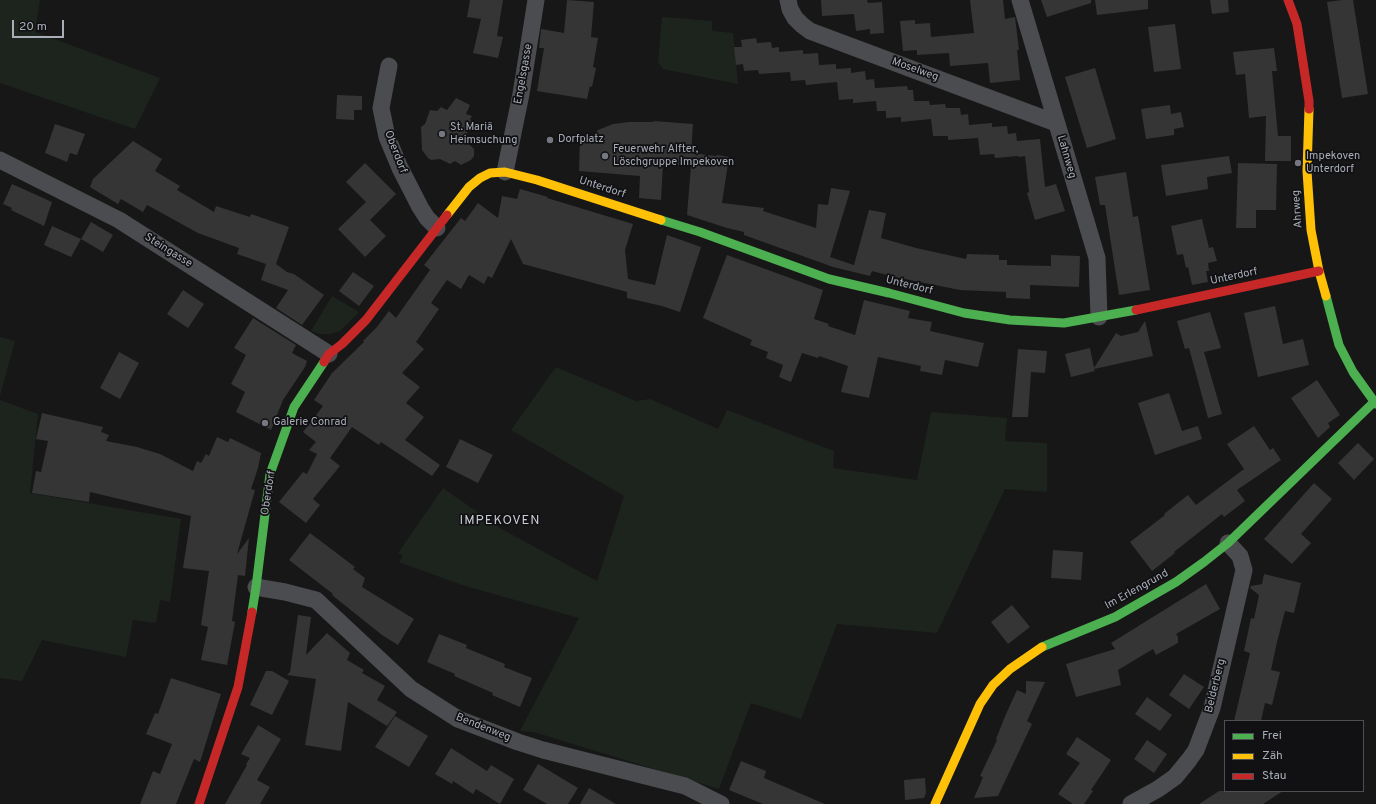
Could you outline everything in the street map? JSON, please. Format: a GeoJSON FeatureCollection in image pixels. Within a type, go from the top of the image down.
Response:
{"type":"FeatureCollection","features":[{"type":"Feature","properties":{"kind":"street","name":"Engelsgasse"},"geometry":{"type":"LineString","coordinates":[[505,172],[521,94],[536,0]]}},
{"type":"Feature","properties":{"kind":"street","name":"Moselweg"},"geometry":{"type":"LineString","coordinates":[[788,0],[795,18],[810,31],[1056,123]]}},
{"type":"Feature","properties":{"kind":"street","name":"Lahnweg"},"geometry":{"type":"LineString","coordinates":[[1020,0],[1097,258],[1099,316]]}},
{"type":"Feature","properties":{"kind":"street","name":"Ahrweg"},"geometry":{"type":"LineString","coordinates":[[1288,0],[1297,24],[1309,101],[1307,171],[1312,230],[1319,271],[1339,345],[1352,372],[1375,403]]}},
{"type":"Feature","properties":{"kind":"street","name":"Oberdorf"},"geometry":{"type":"LineString","coordinates":[[389,66],[381,108],[387,137],[400,168],[420,207],[427,218],[437,228]]}},
{"type":"Feature","properties":{"kind":"street","name":"Steingasse"},"geometry":{"type":"LineString","coordinates":[[0,160],[119,220],[329,354]]}},
{"type":"Feature","properties":{"kind":"street","name":"Oberdorf"},"geometry":{"type":"LineString","coordinates":[[199,804],[238,687],[256,587],[270,474],[294,407],[329,354],[342,344],[366,320],[470,187],[480,178],[490,173],[505,172]]}},
{"type":"Feature","properties":{"kind":"street","name":"Unterdorf"},"geometry":{"type":"LineString","coordinates":[[505,172],[538,180],[700,232],[829,279],[964,313],[1010,320],[1064,323],[1156,306],[1319,271]]}},
{"type":"Feature","properties":{"kind":"street","name":"Im Erlengrund"},"geometry":{"type":"LineString","coordinates":[[935,804],[980,704],[993,685],[1010,669],[1040,648],[1115,617],[1176,582],[1204,562],[1228,543],[1375,403]]}},
{"type":"Feature","properties":{"kind":"street","name":"Belderberg"},"geometry":{"type":"LineString","coordinates":[[1131,804],[1158,789],[1175,777],[1196,750],[1212,708],[1244,570],[1240,556],[1228,543]]}},
{"type":"Feature","properties":{"kind":"street","name":"Bendenweg"},"geometry":{"type":"LineString","coordinates":[[256,587],[285,592],[316,600],[411,689],[458,719],[543,750],[685,786],[721,804]]}},
{"type":"Feature","properties":{"kind":"shaded area"},"geometry":{"type":"Polygon","coordinates":[[[0,0],[40,0],[35,32],[160,78],[135,129],[0,83],[0,0]]]}},
{"type":"Feature","properties":{"kind":"shaded area"},"geometry":{"type":"Polygon","coordinates":[[[662,17],[712,21],[712,31],[733,33],[738,84],[663,69],[658,62],[662,17]]]}},
{"type":"Feature","properties":{"kind":"shaded area"},"geometry":{"type":"Polygon","coordinates":[[[332,296],[359,312],[340,331],[330,334],[319,334],[311,331],[332,296]]]}},
{"type":"Feature","properties":{"kind":"shaded area"},"geometry":{"type":"Polygon","coordinates":[[[0,337],[15,341],[0,396],[0,337]]]}},
{"type":"Feature","properties":{"kind":"shaded area"},"geometry":{"type":"Polygon","coordinates":[[[556,367],[636,401],[650,399],[718,429],[727,410],[834,451],[833,468],[917,480],[931,412],[1007,418],[1005,441],[1047,443],[1047,492],[1005,489],[937,633],[837,624],[801,719],[751,703],[719,789],[534,732],[520,731],[579,618],[462,585],[399,562],[403,556],[398,553],[443,488],[500,528],[597,581],[624,496],[511,430],[556,367]]]}},
{"type":"Feature","properties":{"kind":"shaded area"},"geometry":{"type":"Polygon","coordinates":[[[0,400],[38,414],[30,493],[181,519],[170,602],[160,600],[156,623],[133,620],[126,657],[42,640],[22,681],[0,678],[0,400]]]}},
{"type":"Feature","properties":{"kind":"building"},"geometry":{"type":"Polygon","coordinates":[[[470,0],[503,0],[497,36],[503,37],[498,58],[473,53],[481,19],[467,17],[470,0]]]}},
{"type":"Feature","properties":{"kind":"building"},"geometry":{"type":"Polygon","coordinates":[[[567,0],[594,2],[591,37],[598,38],[593,67],[596,68],[592,87],[590,86],[587,99],[537,91],[544,48],[539,48],[541,29],[564,33],[567,0]]]}},
{"type":"Feature","properties":{"kind":"building"},"geometry":{"type":"Polygon","coordinates":[[[821,0],[867,0],[868,3],[882,2],[884,33],[870,34],[870,29],[856,31],[854,14],[822,16],[821,0]]]}},
{"type":"Feature","properties":{"kind":"building"},"geometry":{"type":"Polygon","coordinates":[[[970,0],[1003,0],[1005,19],[1015,17],[1019,50],[1017,50],[1020,80],[990,83],[988,63],[950,66],[949,53],[917,55],[917,50],[903,51],[900,21],[915,20],[915,24],[930,23],[931,37],[974,33],[970,0]]]}},
{"type":"Feature","properties":{"kind":"building"},"geometry":{"type":"Polygon","coordinates":[[[1041,0],[1091,0],[1091,3],[1047,17],[1041,0]]]}},
{"type":"Feature","properties":{"kind":"building"},"geometry":{"type":"Polygon","coordinates":[[[1095,0],[1148,0],[1148,9],[1097,15],[1095,0]]]}},
{"type":"Feature","properties":{"kind":"building"},"geometry":{"type":"Polygon","coordinates":[[[1210,0],[1228,0],[1229,12],[1212,14],[1210,0]]]}},
{"type":"Feature","properties":{"kind":"building"},"geometry":{"type":"Polygon","coordinates":[[[1353,0],[1368,94],[1342,98],[1327,2],[1353,0]]]}},
{"type":"Feature","properties":{"kind":"building"},"geometry":{"type":"Polygon","coordinates":[[[1175,24],[1181,69],[1154,72],[1148,27],[1175,24]]]}},
{"type":"Feature","properties":{"kind":"building"},"geometry":{"type":"Polygon","coordinates":[[[756,38],[757,43],[771,42],[772,48],[779,47],[779,52],[803,50],[803,54],[818,53],[819,65],[836,64],[836,69],[851,68],[851,73],[865,71],[866,80],[874,79],[875,88],[907,86],[908,90],[913,90],[914,101],[929,101],[930,105],[945,104],[946,108],[960,108],[961,115],[968,114],[969,125],[992,123],[992,127],[1007,126],[1008,134],[1016,133],[1017,141],[1040,139],[1045,187],[1056,184],[1065,211],[1035,220],[1027,193],[1029,192],[1025,156],[995,158],[994,154],[980,155],[978,138],[948,140],[948,136],[933,136],[931,119],[901,122],[901,117],[886,118],[886,111],[877,111],[876,101],[853,103],[853,99],[839,100],[837,82],[806,85],[805,80],[791,81],[790,72],[759,74],[758,70],[744,71],[743,64],[736,65],[734,47],[742,47],[741,40],[756,38]]]}},
{"type":"Feature","properties":{"kind":"building"},"geometry":{"type":"Polygon","coordinates":[[[1274,48],[1277,71],[1272,71],[1278,136],[1291,136],[1291,161],[1265,161],[1266,116],[1249,118],[1245,74],[1236,75],[1233,52],[1274,48]]]}},
{"type":"Feature","properties":{"kind":"building"},"geometry":{"type":"Polygon","coordinates":[[[1095,68],[1116,139],[1087,148],[1065,77],[1095,68]]]}},
{"type":"Feature","properties":{"kind":"building"},"geometry":{"type":"Polygon","coordinates":[[[337,95],[362,96],[362,110],[354,110],[354,120],[336,119],[337,95]]]}},
{"type":"Feature","properties":{"kind":"building","name":"St. Mariä Heimsuchung"},"geometry":{"type":"Polygon","coordinates":[[[456,98],[470,105],[466,114],[472,116],[470,119],[472,123],[464,139],[474,149],[474,156],[471,160],[461,165],[455,161],[450,164],[440,159],[431,160],[422,150],[421,127],[425,124],[430,110],[437,111],[441,107],[447,110],[456,98]]]}},
{"type":"Feature","properties":{"kind":"building"},"geometry":{"type":"Polygon","coordinates":[[[1170,105],[1171,114],[1181,112],[1184,127],[1174,129],[1174,135],[1146,139],[1141,109],[1170,105]]]}},
{"type":"Feature","properties":{"kind":"building"},"geometry":{"type":"Polygon","coordinates":[[[654,121],[693,124],[691,153],[729,157],[722,203],[764,208],[763,211],[816,228],[818,204],[828,205],[831,188],[850,191],[830,257],[854,265],[869,210],[886,213],[881,238],[916,248],[966,259],[967,254],[999,255],[999,260],[1007,260],[1007,265],[1051,266],[1051,255],[1080,256],[1079,287],[1030,285],[1030,299],[1006,298],[1006,292],[960,290],[872,271],[870,276],[833,267],[744,235],[744,232],[687,215],[691,166],[663,164],[661,200],[639,198],[640,176],[579,171],[580,138],[589,139],[598,130],[613,124],[654,121]]]}},
{"type":"Feature","properties":{"kind":"building"},"geometry":{"type":"Polygon","coordinates":[[[55,124],[85,134],[77,155],[70,153],[67,162],[45,153],[55,124]]]}},
{"type":"Feature","properties":{"kind":"building"},"geometry":{"type":"Polygon","coordinates":[[[133,141],[162,159],[155,171],[180,186],[177,190],[214,212],[216,206],[250,217],[251,214],[289,227],[276,264],[287,272],[294,274],[324,295],[302,325],[276,308],[288,290],[261,280],[266,264],[237,254],[239,248],[198,233],[147,205],[143,212],[121,199],[118,204],[90,187],[93,179],[133,141]]]}},
{"type":"Feature","properties":{"kind":"building"},"geometry":{"type":"Polygon","coordinates":[[[1229,156],[1232,173],[1207,177],[1208,189],[1166,196],[1161,165],[1229,156]]]}},
{"type":"Feature","properties":{"kind":"building"},"geometry":{"type":"Polygon","coordinates":[[[365,163],[396,194],[370,220],[386,236],[365,257],[338,229],[366,202],[346,182],[365,163]]]}},
{"type":"Feature","properties":{"kind":"building"},"geometry":{"type":"Polygon","coordinates":[[[1238,163],[1277,164],[1276,210],[1256,210],[1256,228],[1236,228],[1238,163]]]}},
{"type":"Feature","properties":{"kind":"building"},"geometry":{"type":"Polygon","coordinates":[[[1126,172],[1133,217],[1138,216],[1150,290],[1119,295],[1105,205],[1100,205],[1095,177],[1126,172]]]}},
{"type":"Feature","properties":{"kind":"building"},"geometry":{"type":"Polygon","coordinates":[[[12,184],[52,202],[44,226],[11,210],[12,208],[3,204],[12,184]]]}},
{"type":"Feature","properties":{"kind":"building"},"geometry":{"type":"Polygon","coordinates":[[[520,189],[633,224],[625,250],[628,279],[655,285],[667,235],[701,247],[680,312],[662,306],[627,298],[627,292],[523,264],[511,239],[492,278],[488,276],[484,284],[469,275],[461,289],[447,280],[431,303],[439,309],[416,342],[424,349],[402,373],[420,387],[406,403],[424,417],[405,440],[440,465],[432,476],[381,442],[379,445],[352,427],[330,458],[340,466],[313,499],[320,505],[306,523],[279,502],[303,472],[307,474],[317,454],[309,450],[316,442],[303,432],[323,406],[314,400],[332,373],[364,342],[363,341],[376,328],[389,311],[396,318],[430,270],[424,265],[461,218],[465,221],[478,203],[498,218],[502,196],[517,199],[520,189]]]}},
{"type":"Feature","properties":{"kind":"building"},"geometry":{"type":"Polygon","coordinates":[[[1202,219],[1209,248],[1213,247],[1217,261],[1208,263],[1209,271],[1206,271],[1208,282],[1192,285],[1183,254],[1177,255],[1171,226],[1202,219]]]}},
{"type":"Feature","properties":{"kind":"building"},"geometry":{"type":"Polygon","coordinates":[[[91,222],[113,235],[103,252],[81,239],[91,222]]]}},
{"type":"Feature","properties":{"kind":"building"},"geometry":{"type":"Polygon","coordinates":[[[52,226],[81,239],[71,257],[44,245],[52,226]]]}},
{"type":"Feature","properties":{"kind":"building"},"geometry":{"type":"Polygon","coordinates":[[[727,255],[823,290],[814,319],[829,324],[828,326],[855,335],[864,300],[910,311],[908,318],[932,322],[930,331],[984,343],[978,367],[945,360],[942,375],[920,371],[921,366],[878,357],[869,398],[841,392],[848,366],[819,356],[818,358],[802,353],[791,382],[779,377],[783,365],[766,358],[768,352],[750,345],[752,340],[703,318],[727,255]]]}},
{"type":"Feature","properties":{"kind":"building"},"geometry":{"type":"Polygon","coordinates":[[[353,272],[374,286],[359,306],[339,291],[353,272]]]}},
{"type":"Feature","properties":{"kind":"building"},"geometry":{"type":"Polygon","coordinates":[[[183,290],[204,304],[188,328],[167,314],[183,290]]]}},
{"type":"Feature","properties":{"kind":"building"},"geometry":{"type":"Polygon","coordinates":[[[1275,306],[1283,344],[1303,339],[1309,365],[1258,377],[1244,313],[1275,306]]]}},
{"type":"Feature","properties":{"kind":"building"},"geometry":{"type":"Polygon","coordinates":[[[1210,312],[1221,348],[1204,352],[1222,414],[1208,418],[1189,348],[1185,349],[1177,321],[1210,312]]]}},
{"type":"Feature","properties":{"kind":"building"},"geometry":{"type":"Polygon","coordinates":[[[253,318],[296,345],[292,353],[307,361],[305,367],[283,400],[271,430],[236,412],[245,392],[231,384],[246,355],[234,348],[253,318]]]}},
{"type":"Feature","properties":{"kind":"building"},"geometry":{"type":"Polygon","coordinates":[[[1145,321],[1153,356],[1094,369],[1095,371],[1071,377],[1065,354],[1090,348],[1094,368],[1116,333],[1121,336],[1138,332],[1145,321]]]}},
{"type":"Feature","properties":{"kind":"building"},"geometry":{"type":"Polygon","coordinates":[[[1018,349],[1047,351],[1045,373],[1031,372],[1028,417],[1012,417],[1018,349]]]}},
{"type":"Feature","properties":{"kind":"building"},"geometry":{"type":"Polygon","coordinates":[[[119,352],[139,363],[120,399],[100,388],[119,352]]]}},
{"type":"Feature","properties":{"kind":"building"},"geometry":{"type":"Polygon","coordinates":[[[1317,380],[1340,415],[1328,423],[1330,427],[1318,438],[1291,398],[1317,380]]]}},
{"type":"Feature","properties":{"kind":"building"},"geometry":{"type":"Polygon","coordinates":[[[1169,393],[1182,431],[1198,426],[1202,439],[1155,455],[1138,403],[1169,393]]]}},
{"type":"Feature","properties":{"kind":"building"},"geometry":{"type":"Polygon","coordinates":[[[42,413],[103,427],[101,432],[109,435],[106,441],[137,447],[160,454],[193,471],[197,461],[201,463],[206,454],[209,456],[217,437],[228,442],[230,438],[261,453],[251,489],[255,490],[237,554],[249,538],[245,576],[238,575],[232,621],[235,622],[227,665],[201,660],[208,627],[201,625],[209,571],[183,568],[191,516],[90,492],[89,502],[32,493],[36,471],[41,472],[48,441],[36,439],[42,413]]]}},
{"type":"Feature","properties":{"kind":"building"},"geometry":{"type":"Polygon","coordinates":[[[1254,426],[1270,450],[1273,448],[1281,460],[1237,490],[1245,501],[1224,517],[1222,514],[1152,571],[1130,542],[1188,495],[1196,505],[1244,469],[1227,444],[1254,426]]]}},
{"type":"Feature","properties":{"kind":"building"},"geometry":{"type":"Polygon","coordinates":[[[460,439],[493,455],[478,483],[446,467],[460,439]]]}},
{"type":"Feature","properties":{"kind":"building"},"geometry":{"type":"Polygon","coordinates":[[[1358,443],[1374,459],[1354,480],[1338,463],[1358,443]]]}},
{"type":"Feature","properties":{"kind":"building"},"geometry":{"type":"Polygon","coordinates":[[[1314,483],[1332,499],[1301,534],[1311,543],[1292,564],[1264,539],[1314,483]]]}},
{"type":"Feature","properties":{"kind":"building"},"geometry":{"type":"Polygon","coordinates":[[[310,533],[355,567],[353,569],[365,578],[362,587],[414,619],[398,645],[382,635],[289,560],[310,533]]]}},
{"type":"Feature","properties":{"kind":"building"},"geometry":{"type":"Polygon","coordinates":[[[1053,550],[1083,552],[1081,580],[1051,578],[1053,550]]]}},
{"type":"Feature","properties":{"kind":"building"},"geometry":{"type":"Polygon","coordinates":[[[1264,574],[1301,583],[1294,613],[1285,611],[1277,642],[1271,670],[1280,672],[1272,705],[1265,703],[1261,720],[1234,720],[1250,653],[1244,651],[1251,618],[1254,619],[1259,595],[1250,588],[1251,586],[1262,584],[1264,574]]]}},
{"type":"Feature","properties":{"kind":"building"},"geometry":{"type":"Polygon","coordinates":[[[1206,584],[1220,609],[1176,634],[1178,637],[1178,643],[1156,655],[1153,649],[1118,670],[1121,685],[1076,697],[1066,664],[1115,649],[1111,643],[1206,584]]]}},
{"type":"Feature","properties":{"kind":"building"},"geometry":{"type":"Polygon","coordinates":[[[1012,605],[1030,627],[1008,644],[991,622],[1012,605]]]}},
{"type":"Feature","properties":{"kind":"building"},"geometry":{"type":"Polygon","coordinates":[[[298,615],[311,617],[306,655],[327,633],[350,653],[347,660],[364,670],[362,673],[385,686],[377,700],[397,712],[387,726],[348,702],[341,751],[305,745],[316,679],[287,675],[290,672],[298,615]]]}},
{"type":"Feature","properties":{"kind":"building"},"geometry":{"type":"Polygon","coordinates":[[[439,634],[467,645],[466,648],[505,664],[504,667],[532,678],[520,707],[454,676],[455,674],[427,662],[439,634]]]}},
{"type":"Feature","properties":{"kind":"building"},"geometry":{"type":"Polygon","coordinates":[[[266,671],[272,671],[289,681],[272,715],[250,705],[266,671]]]}},
{"type":"Feature","properties":{"kind":"building"},"geometry":{"type":"Polygon","coordinates":[[[1184,674],[1204,687],[1189,709],[1169,695],[1184,674]]]}},
{"type":"Feature","properties":{"kind":"building"},"geometry":{"type":"Polygon","coordinates":[[[171,678],[221,694],[200,762],[194,759],[176,804],[140,804],[153,771],[160,774],[172,744],[146,734],[155,713],[158,714],[171,678]]]}},
{"type":"Feature","properties":{"kind":"building"},"geometry":{"type":"Polygon","coordinates":[[[1026,681],[1045,682],[1027,721],[1032,724],[998,796],[974,798],[983,777],[980,776],[997,740],[996,739],[1006,714],[1017,690],[1026,694],[1026,681]]]}},
{"type":"Feature","properties":{"kind":"building"},"geometry":{"type":"Polygon","coordinates":[[[1147,697],[1172,715],[1160,731],[1135,714],[1147,697]]]}},
{"type":"Feature","properties":{"kind":"building"},"geometry":{"type":"Polygon","coordinates":[[[395,716],[428,736],[409,767],[375,747],[395,716]]]}},
{"type":"Feature","properties":{"kind":"building"},"geometry":{"type":"Polygon","coordinates":[[[258,725],[281,739],[257,780],[270,787],[260,804],[225,804],[250,758],[241,754],[258,725]]]}},
{"type":"Feature","properties":{"kind":"building"},"geometry":{"type":"Polygon","coordinates":[[[1077,737],[1111,760],[1091,790],[1093,791],[1084,804],[1073,804],[1058,794],[1080,763],[1066,754],[1077,737]]]}},
{"type":"Feature","properties":{"kind":"building"},"geometry":{"type":"Polygon","coordinates":[[[1147,740],[1167,754],[1154,773],[1134,759],[1147,740]]]}},
{"type":"Feature","properties":{"kind":"building"},"geometry":{"type":"Polygon","coordinates":[[[451,748],[487,771],[491,765],[514,779],[500,804],[476,789],[473,794],[453,781],[452,784],[435,774],[451,748]]]}},
{"type":"Feature","properties":{"kind":"building"},"geometry":{"type":"Polygon","coordinates":[[[741,761],[766,771],[764,778],[825,804],[763,804],[729,790],[741,761]]]}},
{"type":"Feature","properties":{"kind":"building"},"geometry":{"type":"Polygon","coordinates":[[[538,764],[578,788],[568,804],[547,804],[523,790],[538,764]]]}},
{"type":"Feature","properties":{"kind":"building"},"geometry":{"type":"Polygon","coordinates":[[[925,778],[926,793],[924,798],[905,800],[904,780],[925,778]]]}},
{"type":"Feature","properties":{"kind":"building"},"geometry":{"type":"Polygon","coordinates":[[[589,788],[616,804],[580,804],[589,788]]]}},
{"type":"Feature","properties":{"kind":"building"},"geometry":{"type":"Polygon","coordinates":[[[1219,791],[1281,792],[1263,804],[1199,804],[1219,791]]]}},
{"type":"Feature","properties":{"kind":"traffic: fast"},"geometry":{"type":"LineString","coordinates":[[661,220],[700,232],[829,279],[964,313],[1010,320],[1064,323],[1136,310]]}},
{"type":"Feature","properties":{"kind":"traffic: fast"},"geometry":{"type":"LineString","coordinates":[[1326,296],[1339,345],[1353,372],[1376,404]]}},
{"type":"Feature","properties":{"kind":"traffic: fast"},"geometry":{"type":"LineString","coordinates":[[252,612],[270,474],[294,407],[324,362]]}},
{"type":"Feature","properties":{"kind":"traffic: fast"},"geometry":{"type":"LineString","coordinates":[[1042,647],[1115,617],[1176,582],[1204,562],[1228,543],[1374,402]]}},
{"type":"Feature","properties":{"kind":"traffic: slow"},"geometry":{"type":"LineString","coordinates":[[1309,109],[1307,171],[1311,230],[1319,271],[1326,296]]}},
{"type":"Feature","properties":{"kind":"traffic: slow"},"geometry":{"type":"LineString","coordinates":[[447,215],[469,187],[480,178],[490,173],[505,172],[537,180],[661,220]]}},
{"type":"Feature","properties":{"kind":"traffic: slow"},"geometry":{"type":"LineString","coordinates":[[935,804],[980,704],[993,685],[1010,669],[1042,647]]}},
{"type":"Feature","properties":{"kind":"traffic: jam"},"geometry":{"type":"LineString","coordinates":[[1288,0],[1297,24],[1309,109]]}},
{"type":"Feature","properties":{"kind":"traffic: jam"},"geometry":{"type":"LineString","coordinates":[[324,362],[329,354],[342,344],[366,320],[447,215]]}},
{"type":"Feature","properties":{"kind":"traffic: jam"},"geometry":{"type":"LineString","coordinates":[[1136,310],[1319,271]]}},
{"type":"Feature","properties":{"kind":"traffic: jam"},"geometry":{"type":"LineString","coordinates":[[199,804],[238,687],[252,612]]}},
{"type":"Feature","properties":{"kind":"place","name":"St. Mariä Heimsuchung"},"geometry":{"type":"Point","coordinates":[442,134]}},
{"type":"Feature","properties":{"kind":"place","name":"Dorfplatz"},"geometry":{"type":"Point","coordinates":[550,140]}},
{"type":"Feature","properties":{"kind":"place","name":"Feuerwehr Alfter, Löschgruppe Impekoven"},"geometry":{"type":"Point","coordinates":[605,156]}},
{"type":"Feature","properties":{"kind":"place","name":"Impekoven Unterdorf"},"geometry":{"type":"Point","coordinates":[1298,163]}},
{"type":"Feature","properties":{"kind":"place","name":"Galerie Conrad"},"geometry":{"type":"Point","coordinates":[265,423]}},
{"type":"Feature","properties":{"kind":"district","name":"IMPEKOVEN"},"geometry":{"type":"Point","coordinates":[500,521]}}]}
